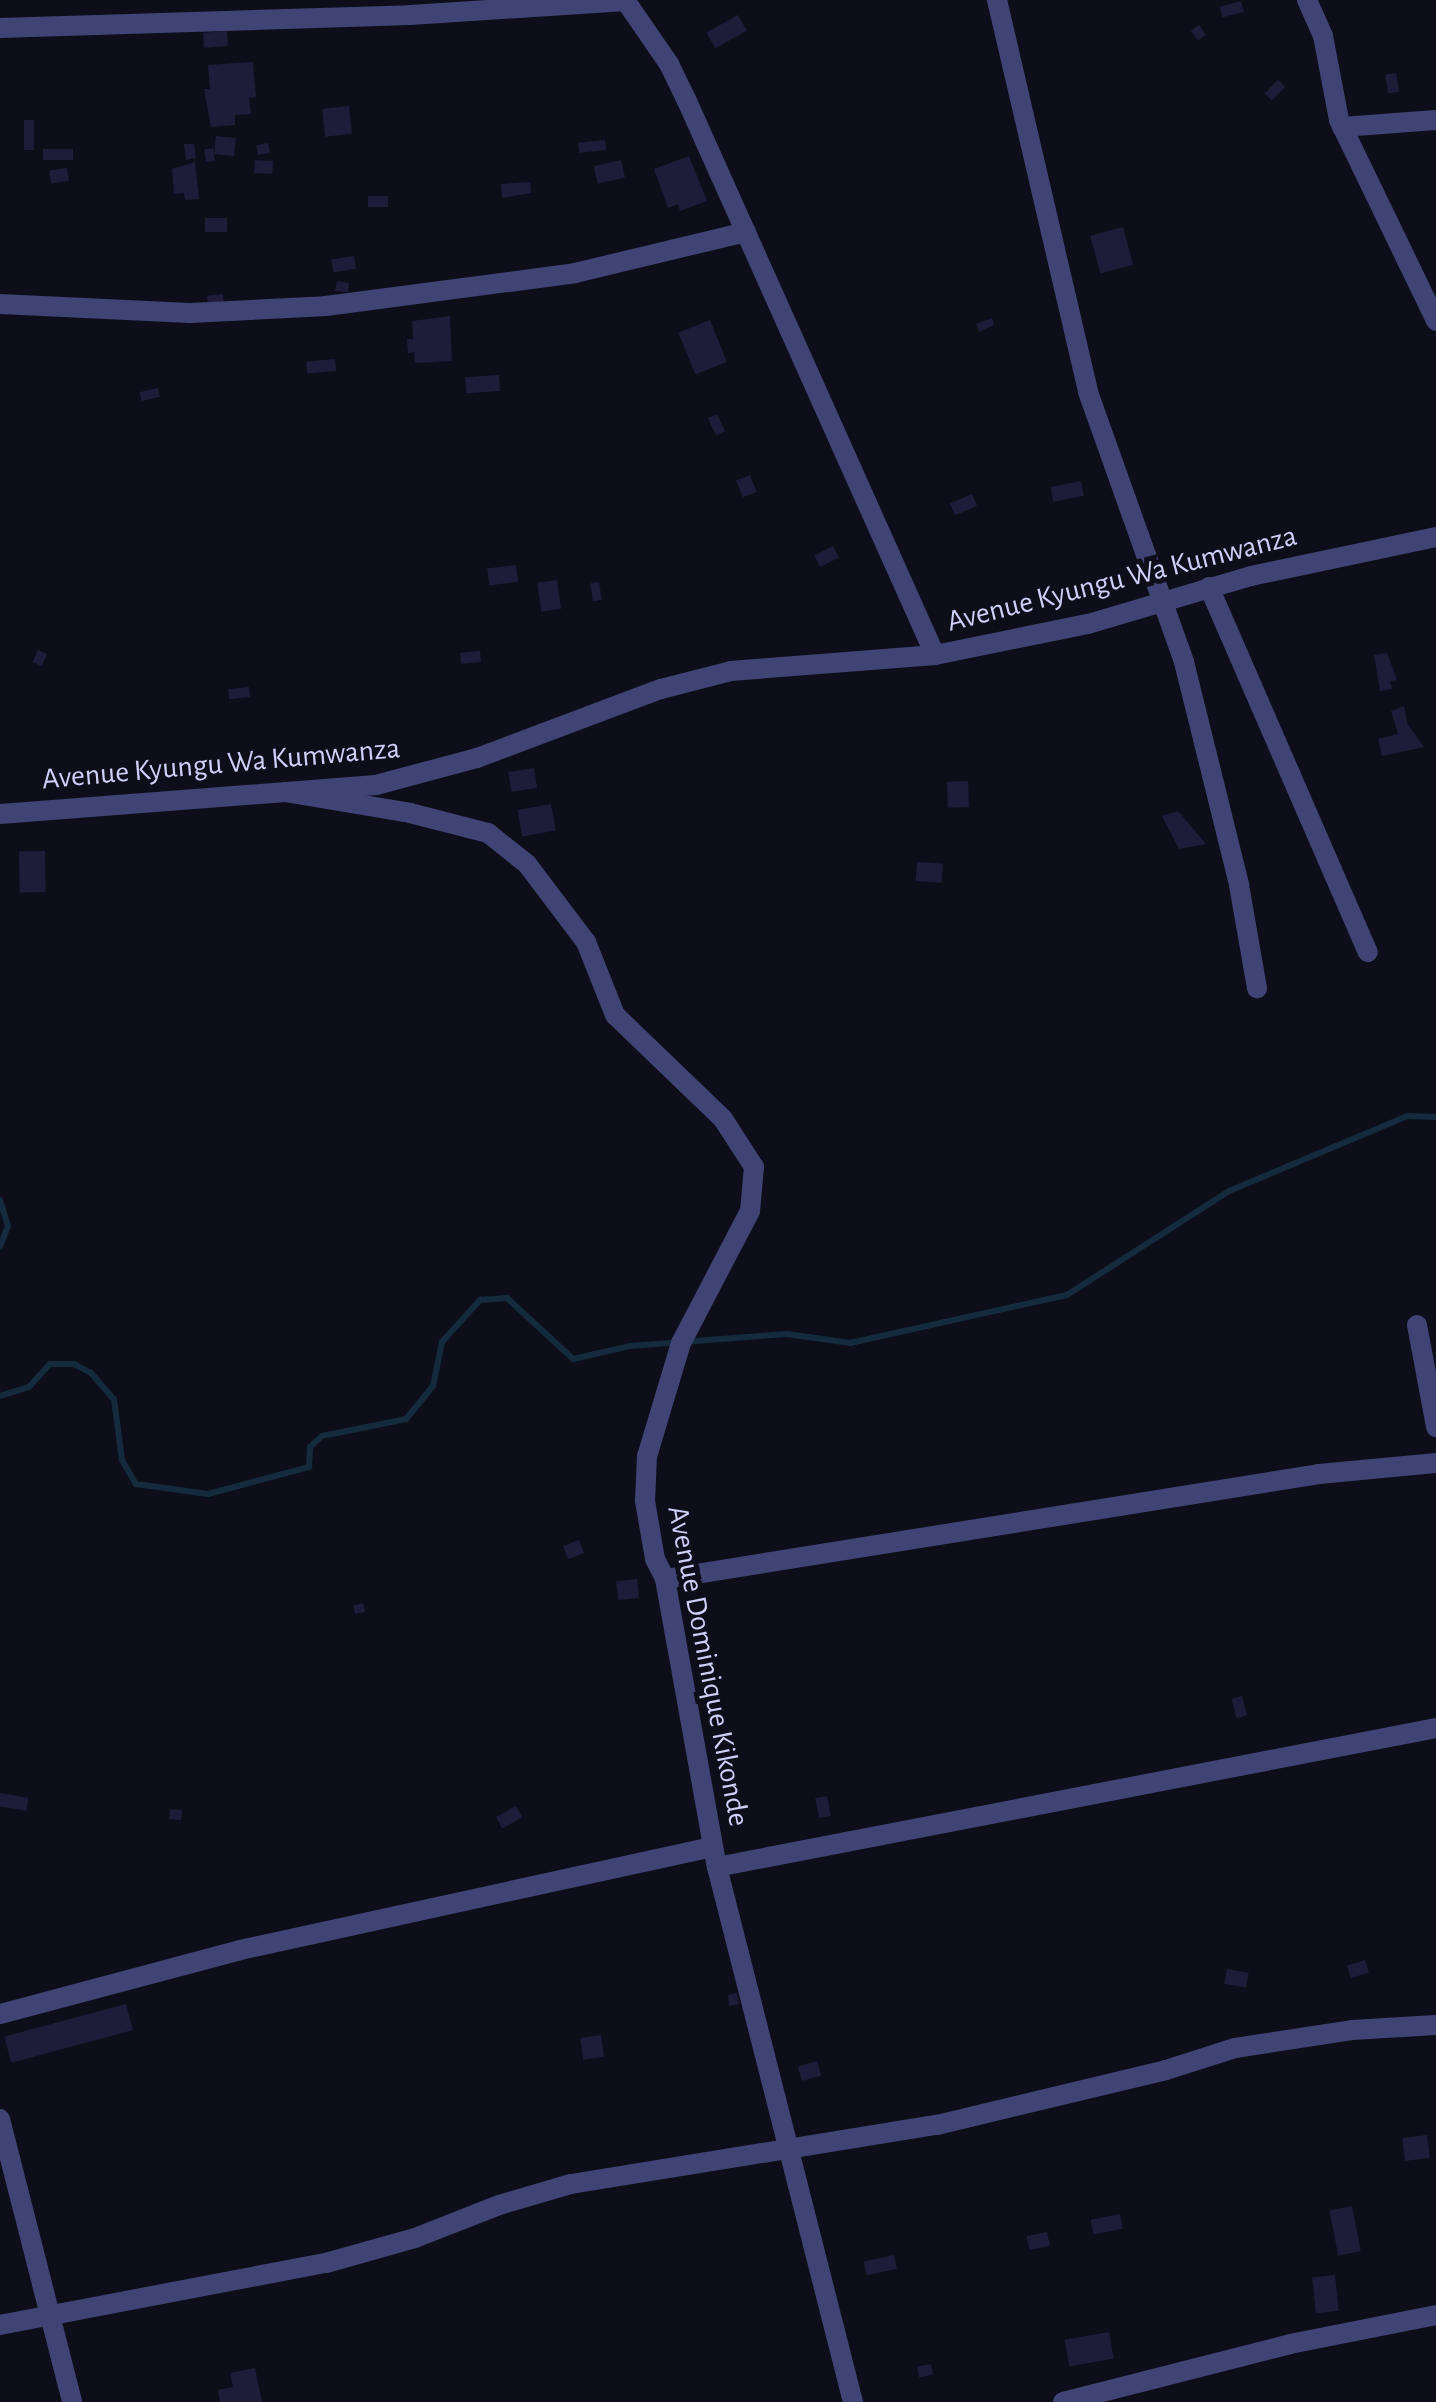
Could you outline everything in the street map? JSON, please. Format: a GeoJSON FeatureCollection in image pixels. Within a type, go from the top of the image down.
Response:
{"type":"FeatureCollection","features":[{"type":"Feature","properties":{"kind":"street"},"geometry":{"type":"LineString","coordinates":[[996,0],[1088,392],[1164,599],[1240,886],[1256,988]]}},
{"type":"Feature","properties":{"kind":"street"},"geometry":{"type":"LineString","coordinates":[[1306,0],[1323,36],[1342,126],[1419,293],[1436,321]]}},
{"type":"Feature","properties":{"kind":"street"},"geometry":{"type":"LineString","coordinates":[[0,28],[410,15],[625,1],[668,64],[936,655]]}},
{"type":"Feature","properties":{"kind":"street"},"geometry":{"type":"LineString","coordinates":[[1342,126],[1436,120]]}},
{"type":"Feature","properties":{"kind":"street"},"geometry":{"type":"LineString","coordinates":[[0,304],[190,312],[382,301],[576,273],[746,232]]}},
{"type":"Feature","properties":{"kind":"street","name":"Avenue Kyungu Wa Kumwanza"},"geometry":{"type":"LineString","coordinates":[[0,814],[376,785],[425,774],[660,688],[731,671],[936,655],[1088,624],[1209,587],[1436,537]]}},
{"type":"Feature","properties":{"kind":"street"},"geometry":{"type":"LineString","coordinates":[[1209,587],[1368,952]]}},
{"type":"Feature","properties":{"kind":"street","name":"Avenue Dominique Kikonde"},"geometry":{"type":"LineString","coordinates":[[285,792],[410,813],[488,833],[528,864],[586,942],[615,1016],[724,1119],[754,1167],[750,1211],[681,1343],[647,1456],[645,1501],[656,1558],[666,1579],[715,1857],[852,2402]]}},
{"type":"Feature","properties":{"kind":"street"},"geometry":{"type":"LineString","coordinates":[[1417,1325],[1436,1427]]}},
{"type":"Feature","properties":{"kind":"street"},"geometry":{"type":"LineString","coordinates":[[666,1579],[1319,1474],[1436,1463]]}},
{"type":"Feature","properties":{"kind":"street"},"geometry":{"type":"LineString","coordinates":[[0,2014],[260,1946],[715,1857],[1436,1728]]}},
{"type":"Feature","properties":{"kind":"street"},"geometry":{"type":"LineString","coordinates":[[0,2325],[326,2263],[414,2238],[498,2205],[571,2184],[937,2125],[1046,2100],[1235,2048],[1352,2030],[1436,2026]]}},
{"type":"Feature","properties":{"kind":"street"},"geometry":{"type":"LineString","coordinates":[[0,2119],[72,2402]]}},
{"type":"Feature","properties":{"kind":"street"},"geometry":{"type":"LineString","coordinates":[[1063,2402],[1290,2344],[1436,2315]]}},
{"type":"Feature","properties":{"kind":"building"},"geometry":{"type":"Polygon","coordinates":[[[1241,1],[1244,12],[1223,17],[1220,7],[1241,1]]]}},
{"type":"Feature","properties":{"kind":"building"},"geometry":{"type":"Polygon","coordinates":[[[738,15],[747,31],[715,48],[707,32],[738,15]]]}},
{"type":"Feature","properties":{"kind":"building"},"geometry":{"type":"Polygon","coordinates":[[[1199,25],[1206,35],[1198,41],[1191,31],[1199,25]]]}},
{"type":"Feature","properties":{"kind":"building"},"geometry":{"type":"Polygon","coordinates":[[[227,31],[228,46],[204,48],[203,33],[227,31]]]}},
{"type":"Feature","properties":{"kind":"building"},"geometry":{"type":"Polygon","coordinates":[[[253,62],[256,97],[249,98],[251,114],[235,115],[235,125],[211,127],[204,89],[210,89],[208,65],[253,62]]]}},
{"type":"Feature","properties":{"kind":"building"},"geometry":{"type":"Polygon","coordinates":[[[1396,73],[1399,92],[1388,93],[1385,75],[1396,73]]]}},
{"type":"Feature","properties":{"kind":"building"},"geometry":{"type":"Polygon","coordinates":[[[1278,80],[1285,87],[1272,101],[1265,93],[1278,80]]]}},
{"type":"Feature","properties":{"kind":"building"},"geometry":{"type":"Polygon","coordinates":[[[349,106],[352,134],[325,137],[322,109],[349,106]]]}},
{"type":"Feature","properties":{"kind":"building"},"geometry":{"type":"Polygon","coordinates":[[[24,120],[34,120],[34,150],[24,150],[24,120]]]}},
{"type":"Feature","properties":{"kind":"building"},"geometry":{"type":"Polygon","coordinates":[[[216,136],[236,138],[234,156],[214,154],[216,136]]]}},
{"type":"Feature","properties":{"kind":"building"},"geometry":{"type":"Polygon","coordinates":[[[605,140],[606,150],[579,153],[578,143],[605,140]]]}},
{"type":"Feature","properties":{"kind":"building"},"geometry":{"type":"Polygon","coordinates":[[[268,143],[270,153],[258,155],[256,145],[268,143]]]}},
{"type":"Feature","properties":{"kind":"building"},"geometry":{"type":"Polygon","coordinates":[[[184,144],[194,144],[196,158],[186,160],[184,144]]]}},
{"type":"Feature","properties":{"kind":"building"},"geometry":{"type":"Polygon","coordinates":[[[213,148],[215,161],[206,162],[204,149],[213,148]]]}},
{"type":"Feature","properties":{"kind":"building"},"geometry":{"type":"Polygon","coordinates":[[[43,149],[73,149],[73,160],[43,160],[43,149]]]}},
{"type":"Feature","properties":{"kind":"building"},"geometry":{"type":"Polygon","coordinates":[[[689,156],[707,201],[680,211],[678,204],[668,208],[654,169],[689,156]]]}},
{"type":"Feature","properties":{"kind":"building"},"geometry":{"type":"Polygon","coordinates":[[[255,160],[273,161],[272,174],[254,173],[255,160]]]}},
{"type":"Feature","properties":{"kind":"building"},"geometry":{"type":"Polygon","coordinates":[[[621,160],[625,178],[598,184],[594,166],[621,160]]]}},
{"type":"Feature","properties":{"kind":"building"},"geometry":{"type":"Polygon","coordinates":[[[195,162],[199,199],[185,200],[184,193],[174,194],[172,169],[195,162]]]}},
{"type":"Feature","properties":{"kind":"building"},"geometry":{"type":"Polygon","coordinates":[[[67,168],[69,181],[51,184],[49,171],[67,168]]]}},
{"type":"Feature","properties":{"kind":"building"},"geometry":{"type":"Polygon","coordinates":[[[530,182],[531,193],[502,198],[501,184],[530,182]]]}},
{"type":"Feature","properties":{"kind":"building"},"geometry":{"type":"Polygon","coordinates":[[[368,196],[388,196],[388,207],[368,207],[368,196]]]}},
{"type":"Feature","properties":{"kind":"building"},"geometry":{"type":"Polygon","coordinates":[[[205,218],[227,218],[227,232],[205,232],[205,218]]]}},
{"type":"Feature","properties":{"kind":"building"},"geometry":{"type":"Polygon","coordinates":[[[1123,227],[1133,265],[1100,273],[1090,236],[1123,227]]]}},
{"type":"Feature","properties":{"kind":"building"},"geometry":{"type":"Polygon","coordinates":[[[354,256],[356,269],[333,272],[331,260],[354,256]]]}},
{"type":"Feature","properties":{"kind":"building"},"geometry":{"type":"Polygon","coordinates":[[[337,281],[349,283],[348,292],[335,291],[337,281]]]}},
{"type":"Feature","properties":{"kind":"building"},"geometry":{"type":"Polygon","coordinates":[[[223,294],[224,304],[208,306],[207,296],[223,294]]]}},
{"type":"Feature","properties":{"kind":"building"},"geometry":{"type":"Polygon","coordinates":[[[450,316],[452,361],[415,363],[414,352],[408,353],[407,339],[413,339],[412,321],[450,316]]]}},
{"type":"Feature","properties":{"kind":"building"},"geometry":{"type":"Polygon","coordinates":[[[992,318],[994,325],[979,332],[976,324],[992,318]]]}},
{"type":"Feature","properties":{"kind":"building"},"geometry":{"type":"Polygon","coordinates":[[[710,320],[727,362],[695,374],[678,333],[710,320]]]}},
{"type":"Feature","properties":{"kind":"building"},"geometry":{"type":"Polygon","coordinates":[[[335,359],[336,371],[307,373],[306,362],[335,359]]]}},
{"type":"Feature","properties":{"kind":"building"},"geometry":{"type":"Polygon","coordinates":[[[499,375],[500,391],[466,393],[465,377],[499,375]]]}},
{"type":"Feature","properties":{"kind":"building"},"geometry":{"type":"Polygon","coordinates":[[[158,388],[160,397],[142,401],[139,392],[158,388]]]}},
{"type":"Feature","properties":{"kind":"building"},"geometry":{"type":"Polygon","coordinates":[[[717,414],[725,431],[716,435],[708,418],[717,414]]]}},
{"type":"Feature","properties":{"kind":"building"},"geometry":{"type":"Polygon","coordinates":[[[750,475],[757,492],[743,497],[736,481],[750,475]]]}},
{"type":"Feature","properties":{"kind":"building"},"geometry":{"type":"Polygon","coordinates":[[[1081,481],[1084,496],[1053,502],[1051,487],[1081,481]]]}},
{"type":"Feature","properties":{"kind":"building"},"geometry":{"type":"Polygon","coordinates":[[[972,494],[977,506],[955,515],[950,503],[972,494]]]}},
{"type":"Feature","properties":{"kind":"building"},"geometry":{"type":"Polygon","coordinates":[[[833,546],[839,558],[820,567],[814,556],[833,546]]]}},
{"type":"Feature","properties":{"kind":"building"},"geometry":{"type":"Polygon","coordinates":[[[516,565],[518,582],[489,585],[487,569],[516,565]]]}},
{"type":"Feature","properties":{"kind":"building"},"geometry":{"type":"Polygon","coordinates":[[[557,580],[561,609],[541,612],[537,583],[557,580]]]}},
{"type":"Feature","properties":{"kind":"building"},"geometry":{"type":"Polygon","coordinates":[[[599,582],[602,600],[593,601],[590,583],[599,582]]]}},
{"type":"Feature","properties":{"kind":"building"},"geometry":{"type":"Polygon","coordinates":[[[38,650],[47,654],[42,666],[33,662],[38,650]]]}},
{"type":"Feature","properties":{"kind":"building"},"geometry":{"type":"Polygon","coordinates":[[[480,651],[481,662],[461,664],[460,653],[480,651]]]}},
{"type":"Feature","properties":{"kind":"building"},"geometry":{"type":"Polygon","coordinates":[[[1387,653],[1397,680],[1390,681],[1392,689],[1380,691],[1374,655],[1387,653]]]}},
{"type":"Feature","properties":{"kind":"building"},"geometry":{"type":"Polygon","coordinates":[[[249,687],[250,697],[229,699],[228,689],[249,687]]]}},
{"type":"Feature","properties":{"kind":"building"},"geometry":{"type":"Polygon","coordinates":[[[1404,706],[1407,723],[1424,747],[1382,756],[1378,739],[1398,734],[1391,711],[1404,706]]]}},
{"type":"Feature","properties":{"kind":"building"},"geometry":{"type":"Polygon","coordinates":[[[534,768],[537,788],[511,792],[508,772],[534,768]]]}},
{"type":"Feature","properties":{"kind":"building"},"geometry":{"type":"Polygon","coordinates":[[[968,781],[969,807],[948,808],[947,782],[968,781]]]}},
{"type":"Feature","properties":{"kind":"building"},"geometry":{"type":"Polygon","coordinates":[[[551,804],[556,831],[522,836],[518,810],[551,804]]]}},
{"type":"Feature","properties":{"kind":"building"},"geometry":{"type":"Polygon","coordinates":[[[1178,811],[1206,844],[1179,849],[1162,816],[1178,811]]]}},
{"type":"Feature","properties":{"kind":"building"},"geometry":{"type":"Polygon","coordinates":[[[19,851],[45,851],[46,892],[20,892],[19,851]]]}},
{"type":"Feature","properties":{"kind":"building"},"geometry":{"type":"Polygon","coordinates":[[[917,862],[943,864],[942,883],[916,881],[917,862]]]}},
{"type":"Feature","properties":{"kind":"building"},"geometry":{"type":"Polygon","coordinates":[[[579,1540],[584,1553],[568,1559],[563,1546],[579,1540]]]}},
{"type":"Feature","properties":{"kind":"building"},"geometry":{"type":"Polygon","coordinates":[[[637,1579],[639,1598],[618,1600],[616,1581],[637,1579]]]}},
{"type":"Feature","properties":{"kind":"building"},"geometry":{"type":"Polygon","coordinates":[[[363,1603],[365,1612],[355,1614],[353,1605],[363,1603]]]}},
{"type":"Feature","properties":{"kind":"building"},"geometry":{"type":"Polygon","coordinates":[[[1242,1696],[1247,1715],[1237,1718],[1231,1699],[1242,1696]]]}},
{"type":"Feature","properties":{"kind":"building"},"geometry":{"type":"Polygon","coordinates":[[[0,1793],[29,1798],[26,1811],[0,1806],[0,1793]]]}},
{"type":"Feature","properties":{"kind":"building"},"geometry":{"type":"Polygon","coordinates":[[[827,1796],[831,1816],[819,1818],[815,1798],[827,1796]]]}},
{"type":"Feature","properties":{"kind":"building"},"geometry":{"type":"Polygon","coordinates":[[[516,1806],[522,1817],[502,1829],[496,1817],[516,1806]]]}},
{"type":"Feature","properties":{"kind":"building"},"geometry":{"type":"Polygon","coordinates":[[[170,1809],[182,1810],[181,1820],[169,1819],[170,1809]]]}},
{"type":"Feature","properties":{"kind":"building"},"geometry":{"type":"Polygon","coordinates":[[[1365,1960],[1369,1972],[1351,1978],[1347,1966],[1365,1960]]]}},
{"type":"Feature","properties":{"kind":"building"},"geometry":{"type":"Polygon","coordinates":[[[1227,1969],[1249,1973],[1246,1988],[1224,1984],[1227,1969]]]}},
{"type":"Feature","properties":{"kind":"building"},"geometry":{"type":"Polygon","coordinates":[[[737,1993],[739,2004],[729,2006],[728,1995],[737,1993]]]}},
{"type":"Feature","properties":{"kind":"building"},"geometry":{"type":"Polygon","coordinates":[[[126,2004],[133,2030],[11,2063],[4,2037],[126,2004]]]}},
{"type":"Feature","properties":{"kind":"building"},"geometry":{"type":"Polygon","coordinates":[[[601,2035],[604,2057],[583,2060],[580,2038],[601,2035]]]}},
{"type":"Feature","properties":{"kind":"building"},"geometry":{"type":"Polygon","coordinates":[[[817,2061],[821,2075],[802,2081],[798,2067],[817,2061]]]}},
{"type":"Feature","properties":{"kind":"building"},"geometry":{"type":"Polygon","coordinates":[[[1427,2135],[1430,2158],[1405,2161],[1402,2138],[1427,2135]]]}},
{"type":"Feature","properties":{"kind":"building"},"geometry":{"type":"Polygon","coordinates":[[[1352,2206],[1361,2251],[1338,2256],[1329,2210],[1352,2206]]]}},
{"type":"Feature","properties":{"kind":"building"},"geometry":{"type":"Polygon","coordinates":[[[1120,2214],[1123,2229],[1093,2234],[1091,2220],[1120,2214]]]}},
{"type":"Feature","properties":{"kind":"building"},"geometry":{"type":"Polygon","coordinates":[[[1047,2232],[1050,2246],[1029,2250],[1026,2236],[1047,2232]]]}},
{"type":"Feature","properties":{"kind":"building"},"geometry":{"type":"Polygon","coordinates":[[[894,2255],[897,2269],[867,2275],[864,2261],[894,2255]]]}},
{"type":"Feature","properties":{"kind":"building"},"geometry":{"type":"Polygon","coordinates":[[[1335,2275],[1339,2311],[1316,2313],[1312,2277],[1335,2275]]]}},
{"type":"Feature","properties":{"kind":"building"},"geometry":{"type":"Polygon","coordinates":[[[1109,2332],[1114,2359],[1069,2366],[1065,2340],[1109,2332]]]}},
{"type":"Feature","properties":{"kind":"building"},"geometry":{"type":"Polygon","coordinates":[[[931,2364],[933,2375],[919,2377],[917,2366],[931,2364]]]}},
{"type":"Feature","properties":{"kind":"building"},"geometry":{"type":"Polygon","coordinates":[[[255,2368],[262,2402],[220,2402],[218,2390],[233,2387],[230,2373],[255,2368]]]}},
{"type":"Feature","properties":{"kind":"waterway"},"geometry":{"type":"LineString","coordinates":[[0,1396],[29,1387],[50,1364],[74,1364],[91,1373],[114,1399],[122,1460],[136,1484],[208,1494],[309,1467],[310,1447],[322,1436],[406,1419],[433,1386],[442,1342],[480,1300],[507,1298],[573,1359],[630,1346],[787,1334],[850,1343],[1067,1295],[1229,1191],[1407,1116],[1436,1117]]}},
{"type":"Feature","properties":{"kind":"waterway"},"geometry":{"type":"LineString","coordinates":[[0,1200],[8,1226],[0,1247]]}}]}
